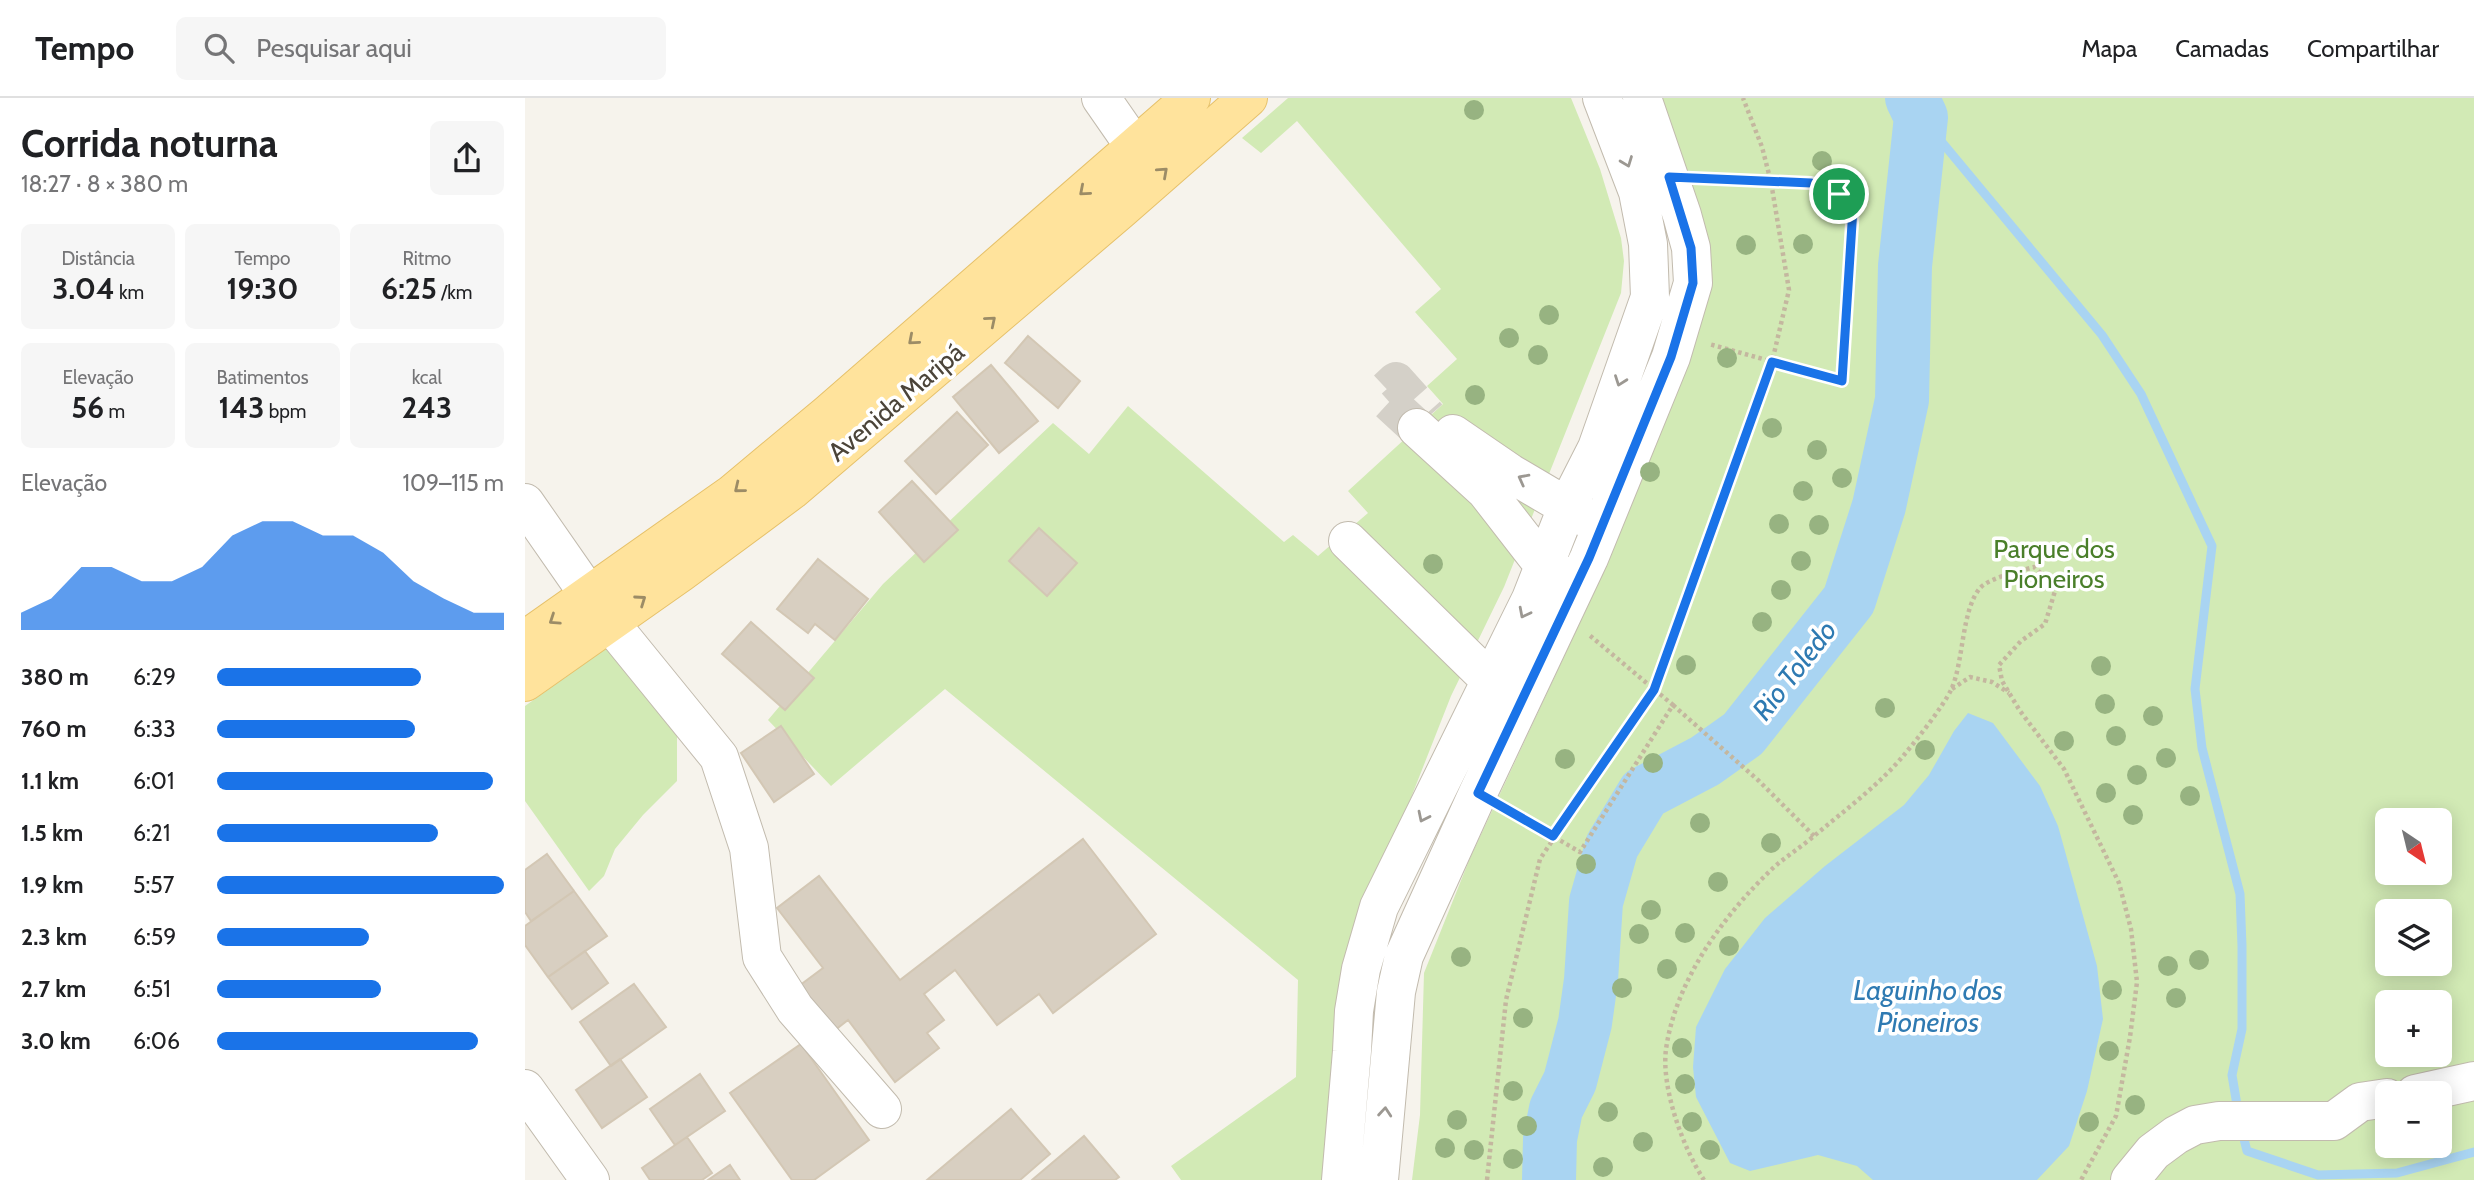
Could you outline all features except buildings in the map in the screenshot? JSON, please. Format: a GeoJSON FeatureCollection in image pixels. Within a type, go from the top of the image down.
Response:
{"type":"FeatureCollection","features":[{"type":"Feature","properties":{"kind":"main road","name":"Avenida Maripá"},"geometry":{"type":"LineString","coordinates":[[525,682],[600,609],[1191,98]]}},
{"type":"Feature","properties":{"kind":"main road","name":"Avenida Maripá"},"geometry":{"type":"LineString","coordinates":[[525,640],[600,609],[792,490],[1121,210],[1248,98]]}},
{"type":"Feature","properties":{"kind":"street"},"geometry":{"type":"LineString","coordinates":[[1101,98],[1135,147]]}},
{"type":"Feature","properties":{"kind":"street"},"geometry":{"type":"LineString","coordinates":[[1379,1180],[1396,992],[1404,956],[1478,793],[1562,587],[1568,505],[1597,448],[1650,297],[1648,244],[1638,192],[1602,98]]}},
{"type":"Feature","properties":{"kind":"street"},"geometry":{"type":"LineString","coordinates":[[1341,1180],[1354,1011],[1361,969],[1380,907],[1490,680],[1562,587],[1602,528],[1671,357],[1693,283],[1691,248],[1642,98]]}},
{"type":"Feature","properties":{"kind":"street"},"geometry":{"type":"LineString","coordinates":[[1562,587],[1486,491],[1423,422],[1568,505],[1602,528]]}},
{"type":"Feature","properties":{"kind":"street"},"geometry":{"type":"LineString","coordinates":[[525,503],[600,609],[719,757],[749,848],[762,957],[795,1009],[881,1110]]}},
{"type":"Feature","properties":{"kind":"street"},"geometry":{"type":"LineString","coordinates":[[1349,541],[1490,680]]}},
{"type":"Feature","properties":{"kind":"street"},"geometry":{"type":"LineString","coordinates":[[2452,1086],[2474,1081]]}},
{"type":"Feature","properties":{"kind":"street"},"geometry":{"type":"LineString","coordinates":[[525,1089],[590,1180]]}},
{"type":"Feature","properties":{"kind":"street"},"geometry":{"type":"LineString","coordinates":[[2130,1180],[2153,1152],[2176,1135],[2196,1125],[2219,1121],[2334,1121],[2360,1102],[2375,1100]]}},
{"type":"Feature","properties":{"kind":"path"},"geometry":{"type":"LineString","coordinates":[[1487,1180],[1506,1000],[1540,859],[1654,690],[1772,362],[1789,289],[1771,182],[1762,147],[1743,98]]}},
{"type":"Feature","properties":{"kind":"path"},"geometry":{"type":"LineString","coordinates":[[1669,177],[1811,183],[1839,194],[1853,208],[1842,381],[1678,335]]}},
{"type":"Feature","properties":{"kind":"path"},"geometry":{"type":"LineString","coordinates":[[1704,1180],[1684,1143],[1668,1084],[1666,1051],[1675,1011],[1689,979],[1714,936],[1773,868],[1872,787],[1903,756],[1950,690],[1959,663],[1971,604],[1981,587],[2033,567],[2046,578],[2055,591],[2045,624],[2021,640],[1999,665],[2002,681],[2064,769],[2119,883],[2131,929],[2137,982],[2116,1116],[2081,1180]]}},
{"type":"Feature","properties":{"kind":"path"},"geometry":{"type":"LineString","coordinates":[[1562,587],[1654,690],[1759,781],[1814,836]]}},
{"type":"Feature","properties":{"kind":"path"},"geometry":{"type":"LineString","coordinates":[[1950,690],[1970,677],[1991,682],[2010,694]]}},
{"type":"Feature","properties":{"kind":"path"},"geometry":{"type":"LineString","coordinates":[[1478,793],[1580,852],[1673,705]]}},
{"type":"Feature","properties":{"kind":"green space"},"geometry":{"type":"Polygon","coordinates":[[[1288,98],[1571,98],[1600,169],[1621,238],[1624,261],[1621,293],[1504,587],[1451,696],[1355,940],[1324,1180],[1181,1180],[1171,1166],[1296,1077],[1298,980],[945,689],[831,786],[768,720],[883,584],[1053,423],[1089,454],[1128,406],[1284,542],[1293,535],[1318,556],[1368,513],[1348,491],[1443,404],[1427,386],[1457,359],[1415,312],[1441,289],[1297,121],[1261,153],[1242,138],[1288,98]]]}},
{"type":"Feature","properties":{"kind":"green space","name":"Parque dos Pioneiros"},"geometry":{"type":"Polygon","coordinates":[[[1655,98],[2474,98],[2474,1180],[1412,1180],[1420,1115],[1424,973],[1470,858],[1590,601],[1705,301],[1655,98]]]}},
{"type":"Feature","properties":{"kind":"green space"},"geometry":{"type":"Polygon","coordinates":[[[628,633],[677,732],[677,781],[643,815],[615,849],[604,876],[589,891],[525,801],[525,706],[628,633]]]}},
{"type":"Feature","properties":{"kind":"water","name":"Laguinho dos Pioneiros"},"geometry":{"type":"Polygon","coordinates":[[[1968,713],[1993,723],[2040,786],[2058,826],[2097,966],[2103,1019],[2087,1091],[2069,1146],[2037,1180],[1873,1180],[1857,1166],[1818,1155],[1750,1171],[1730,1163],[1696,1097],[1693,1067],[1696,1027],[1725,969],[1765,918],[1825,866],[1904,805],[1929,775],[1954,731],[1968,713]]]}},
{"type":"Feature","properties":{"kind":"waterway","name":"Rio Toledo"},"geometry":{"type":"LineString","coordinates":[[1549,1180],[1550,1139],[1556,1109],[1570,1081],[1585,1023],[1596,902],[1612,846],[1644,793],[1705,761],[1743,734],[1849,600],[1879,506],[1902,400],[1905,266],[1921,117],[1912,98]]}},
{"type":"Feature","properties":{"kind":"waterway"},"geometry":{"type":"LineString","coordinates":[[1921,117],[2102,335],[2141,394],[2212,546],[2195,689],[2202,748],[2240,894],[2242,1029],[2232,1075],[2238,1111]]}},
{"type":"Feature","properties":{"kind":"waterway"},"geometry":{"type":"LineString","coordinates":[[2242,1131],[2247,1151],[2318,1175],[2397,1173],[2474,1152]]}},
{"type":"Feature","properties":{"kind":"tunnel"},"geometry":{"type":"LineString","coordinates":[[1417,428],[1381,395],[1396,381],[1428,417]]}},
{"type":"Feature","properties":{"kind":"route"},"geometry":{"type":"LineString","coordinates":[[1669,177],[1811,183],[1839,194],[1853,208],[1842,381],[1772,362],[1654,690],[1553,836],[1478,793],[1589,558],[1671,357],[1693,283],[1691,248],[1669,177]]}}]}
